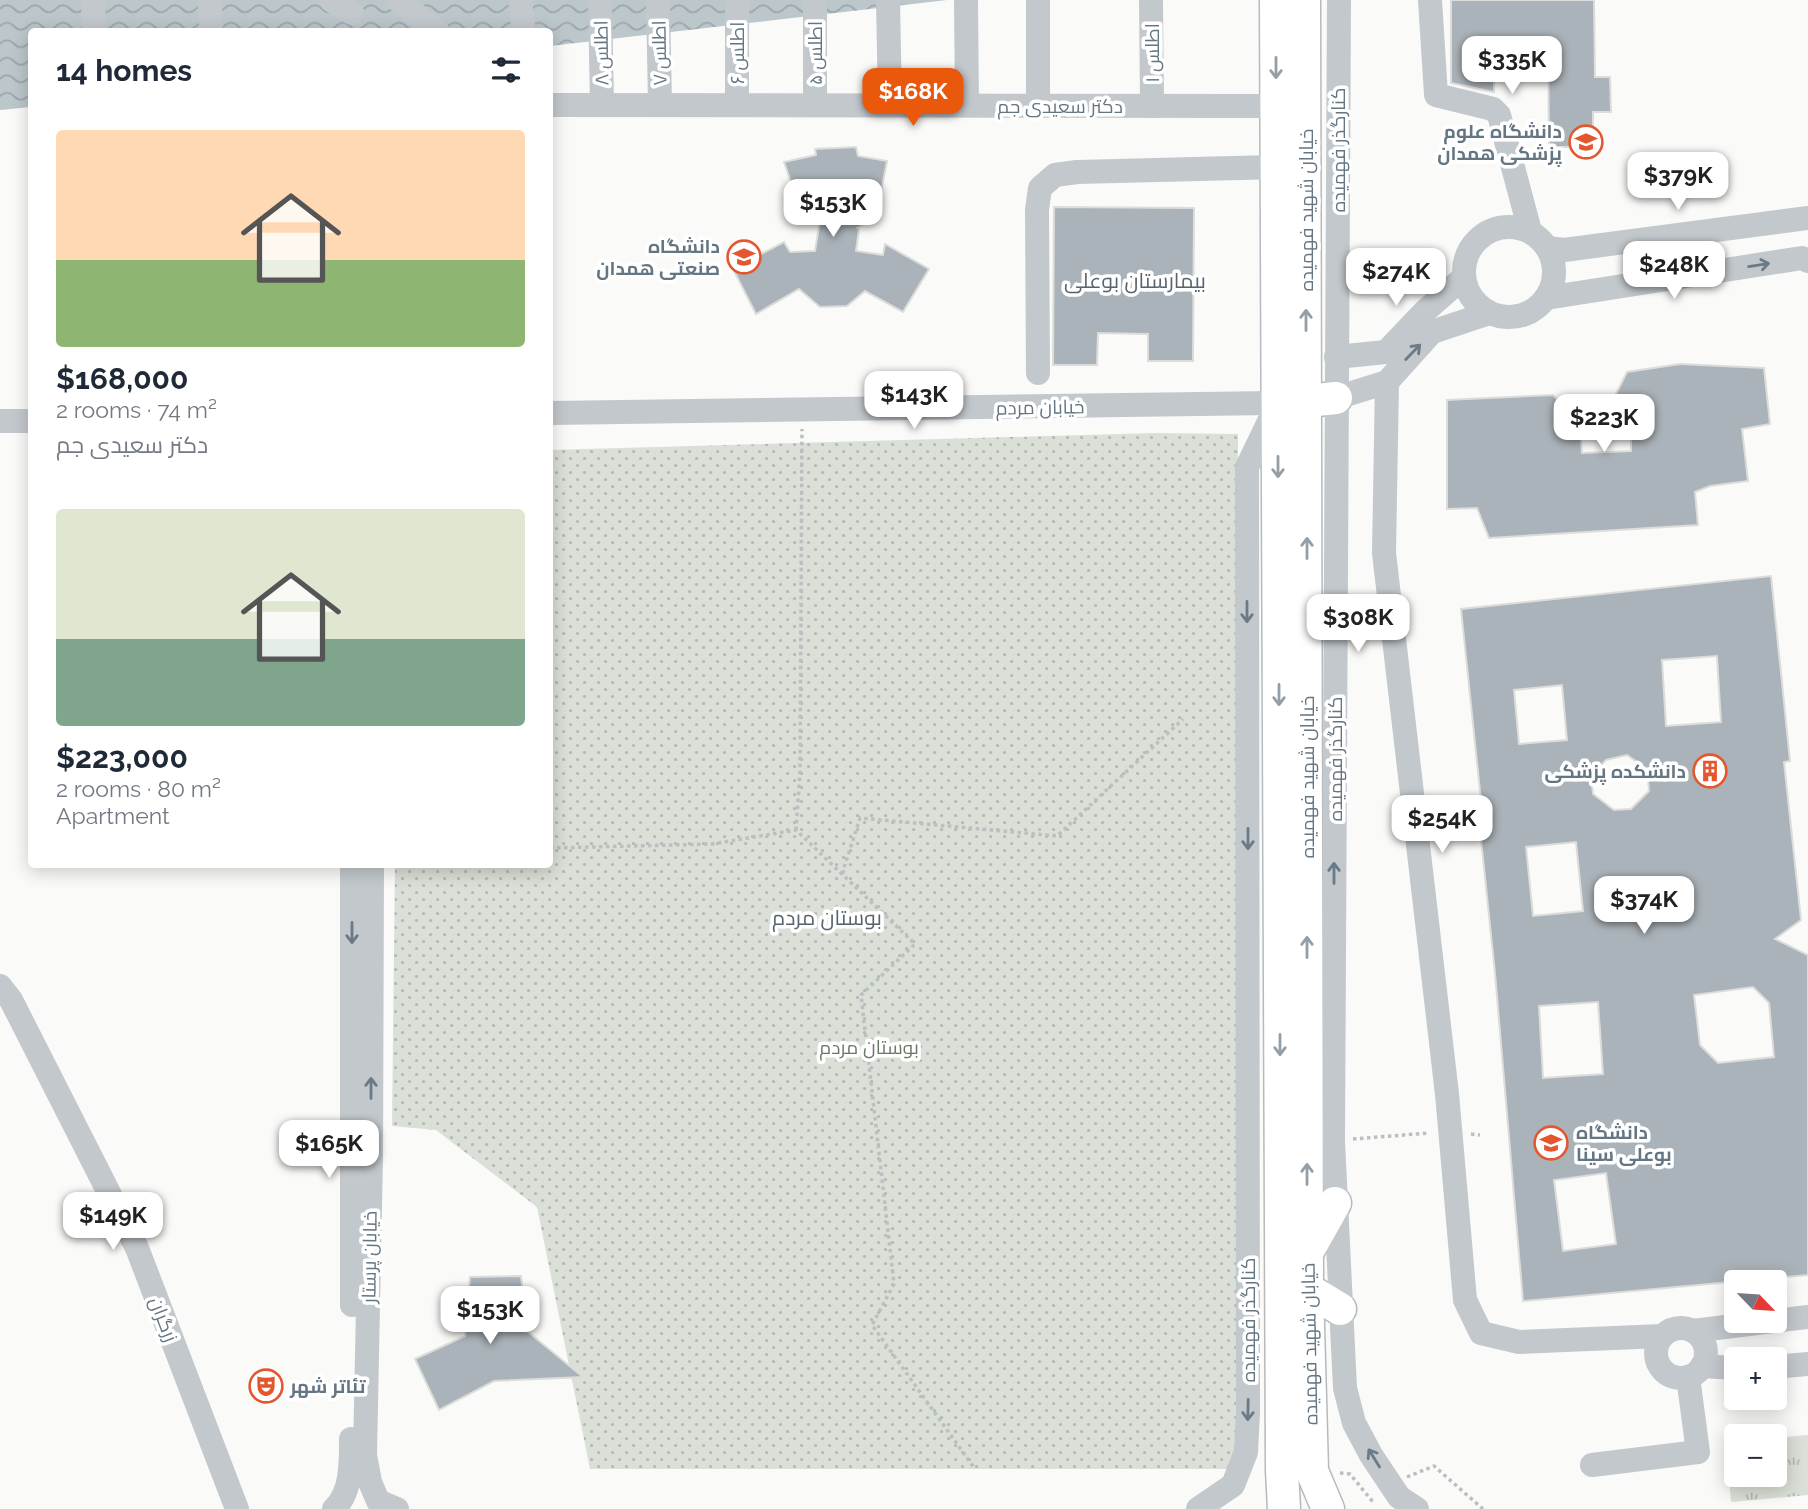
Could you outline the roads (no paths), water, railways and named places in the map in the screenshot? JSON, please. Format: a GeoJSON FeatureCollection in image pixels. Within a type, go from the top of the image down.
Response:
{"type":"FeatureCollection","features":[{"type":"Feature","properties":{"kind":"main road","name":"خیابان شهید فهمیده"},"geometry":{"type":"LineString","coordinates":[[1276,0],[1271,167],[1296,401],[1307,1289],[1312,1471],[1328,1509]]}},
{"type":"Feature","properties":{"kind":"main road","name":"خیابان شهید فهمیده"},"geometry":{"type":"LineString","coordinates":[[1284,1509],[1282,1470],[1296,401],[1304,0]]}},
{"type":"Feature","properties":{"kind":"main road"},"geometry":{"type":"LineString","coordinates":[[1307,1252],[1335,1203]]}},
{"type":"Feature","properties":{"kind":"main road"},"geometry":{"type":"LineString","coordinates":[[1307,1289],[1340,1308]]}},
{"type":"Feature","properties":{"kind":"street"},"geometry":{"type":"LineString","coordinates":[[93,0],[94,28]]}},
{"type":"Feature","properties":{"kind":"street"},"geometry":{"type":"LineString","coordinates":[[211,0],[211,28]]}},
{"type":"Feature","properties":{"kind":"street"},"geometry":{"type":"LineString","coordinates":[[398,0],[433,28]]}},
{"type":"Feature","properties":{"kind":"street"},"geometry":{"type":"LineString","coordinates":[[520,0],[524,28]]}},
{"type":"Feature","properties":{"kind":"street","name":"اطلس ۸"},"geometry":{"type":"LineString","coordinates":[[600,0],[602,105]]}},
{"type":"Feature","properties":{"kind":"street","name":"اطلس ۷"},"geometry":{"type":"LineString","coordinates":[[659,0],[660,105]]}},
{"type":"Feature","properties":{"kind":"street","name":"اطلس ۶"},"geometry":{"type":"LineString","coordinates":[[737,0],[737,105]]}},
{"type":"Feature","properties":{"kind":"street","name":"اطلس ۵"},"geometry":{"type":"LineString","coordinates":[[815,0],[815,105]]}},
{"type":"Feature","properties":{"kind":"street"},"geometry":{"type":"LineString","coordinates":[[888,0],[890,105]]}},
{"type":"Feature","properties":{"kind":"street"},"geometry":{"type":"LineString","coordinates":[[966,0],[967,105]]}},
{"type":"Feature","properties":{"kind":"street"},"geometry":{"type":"LineString","coordinates":[[1038,0],[1038,106]]}},
{"type":"Feature","properties":{"kind":"street","name":"اطلس ۱"},"geometry":{"type":"LineString","coordinates":[[1152,0],[1152,106]]}},
{"type":"Feature","properties":{"kind":"street","name":"کنارگذر فهمیده"},"geometry":{"type":"LineString","coordinates":[[1199,1509],[1233,1485],[1246,1452],[1248,1412],[1247,467],[1296,401],[1336,357],[1339,0]]}},
{"type":"Feature","properties":{"kind":"street"},"geometry":{"type":"LineString","coordinates":[[1430,0],[1436,95],[1493,109],[1499,116],[1530,231]]}},
{"type":"Feature","properties":{"kind":"street","name":"دکتر سعیدی جم"},"geometry":{"type":"LineString","coordinates":[[553,105],[1271,106]]}},
{"type":"Feature","properties":{"kind":"street"},"geometry":{"type":"LineString","coordinates":[[1038,373],[1037,210],[1040,188],[1055,175],[1077,172],[1271,167]]}},
{"type":"Feature","properties":{"kind":"street"},"geometry":{"type":"LineString","coordinates":[[1548,248],[1564,250],[1808,218]]}},
{"type":"Feature","properties":{"kind":"street"},"geometry":{"type":"LineString","coordinates":[[1517,226],[1541,238],[1548,248],[1555,273],[1552,286],[1538,308],[1526,314],[1501,317],[1476,304],[1468,292],[1464,263],[1469,250],[1489,230],[1517,226]]}},
{"type":"Feature","properties":{"kind":"street"},"geometry":{"type":"LineString","coordinates":[[1808,226],[1808,242]]}},
{"type":"Feature","properties":{"kind":"street"},"geometry":{"type":"LineString","coordinates":[[1546,298],[1802,258],[1808,261]]}},
{"type":"Feature","properties":{"kind":"street"},"geometry":{"type":"LineString","coordinates":[[1336,357],[1386,352],[1425,311],[1464,277]]}},
{"type":"Feature","properties":{"kind":"street"},"geometry":{"type":"LineString","coordinates":[[1489,313],[1433,332],[1387,382],[1384,553],[1450,1132],[1465,1300],[1481,1333],[1519,1342],[1662,1336],[1676,1328],[1693,1331],[1724,1327]]}},
{"type":"Feature","properties":{"kind":"street","name":"خیابان مردم"},"geometry":{"type":"LineString","coordinates":[[553,413],[1296,401],[1387,382]]}},
{"type":"Feature","properties":{"kind":"street","name":"کنارگذر فهمیده"},"geometry":{"type":"LineString","coordinates":[[1296,401],[1345,1388],[1353,1423],[1399,1497],[1417,1509]]}},
{"type":"Feature","properties":{"kind":"street"},"geometry":{"type":"LineString","coordinates":[[0,421],[28,421]]}},
{"type":"Feature","properties":{"kind":"street","name":"خیابان پرستار"},"geometry":{"type":"LineString","coordinates":[[334,1509],[341,1503],[351,1471],[352,868]]}},
{"type":"Feature","properties":{"kind":"street","name":"خیابان پرستار"},"geometry":{"type":"LineString","coordinates":[[372,868],[371,1156],[365,1455],[370,1482],[378,1502],[397,1509]]}},
{"type":"Feature","properties":{"kind":"street","name":"زرگران"},"geometry":{"type":"LineString","coordinates":[[0,986],[11,1000],[137,1248],[237,1509]]}},
{"type":"Feature","properties":{"kind":"street"},"geometry":{"type":"LineString","coordinates":[[1787,1319],[1808,1317]]}},
{"type":"Feature","properties":{"kind":"street"},"geometry":{"type":"LineString","coordinates":[[1592,1465],[1698,1452],[1695,1372],[1705,1359],[1704,1343],[1693,1331]]}},
{"type":"Feature","properties":{"kind":"street"},"geometry":{"type":"LineString","coordinates":[[1662,1336],[1656,1351],[1660,1367],[1672,1377],[1724,1369]]}},
{"type":"Feature","properties":{"kind":"street"},"geometry":{"type":"LineString","coordinates":[[1787,1366],[1808,1364]]}},
{"type":"Feature","properties":{"kind":"water"},"geometry":{"type":"Polygon","coordinates":[[[0,0],[947,0],[553,46],[553,28],[28,28],[28,107],[0,110],[0,0]]]}},
{"type":"Feature","properties":{"kind":"place","name":"دانشگاه علوم پزشکی همدان"},"geometry":{"type":"Point","coordinates":[1586,142]}},
{"type":"Feature","properties":{"kind":"place","name":"دانشگاه صنعتی همدان"},"geometry":{"type":"Point","coordinates":[744,257]}},
{"type":"Feature","properties":{"kind":"place","name":"دانشکده پزشکی"},"geometry":{"type":"Point","coordinates":[1710,771]}},
{"type":"Feature","properties":{"kind":"place","name":"دانشگاه بوعلی سینا"},"geometry":{"type":"Point","coordinates":[1551,1143]}},
{"type":"Feature","properties":{"kind":"place","name":"تئاتر شهر"},"geometry":{"type":"Point","coordinates":[266,1386]}},
{"type":"Feature","properties":{"kind":"district","name":"بیمارستان بوعلی"},"geometry":{"type":"Point","coordinates":[1135,281]}},
{"type":"Feature","properties":{"kind":"district","name":"بوستان مردم"},"geometry":{"type":"Point","coordinates":[827,918]}}]}
